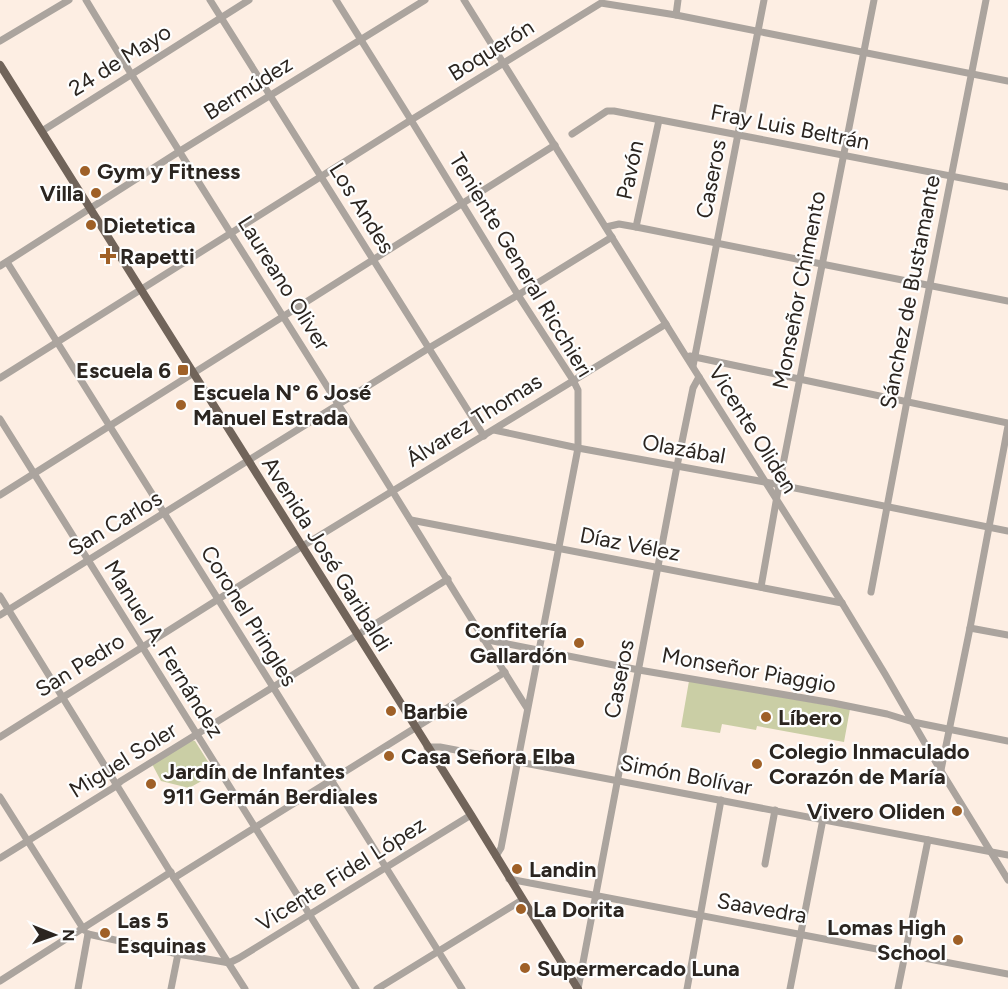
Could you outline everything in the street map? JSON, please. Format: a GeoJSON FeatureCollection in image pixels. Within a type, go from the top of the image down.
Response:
{"type":"FeatureCollection","features":[{"type":"Feature","properties":{"kind":"main road","name":"Avenida José Garibaldi"},"geometry":{"type":"LineString","coordinates":[[0,65],[578,989]]}},
{"type":"Feature","properties":{"kind":"street"},"geometry":{"type":"LineString","coordinates":[[0,41],[69,0]]}},
{"type":"Feature","properties":{"kind":"street","name":"Laureano Oliver"},"geometry":{"type":"LineString","coordinates":[[86,0],[527,708]]}},
{"type":"Feature","properties":{"kind":"street","name":"Los Andes"},"geometry":{"type":"LineString","coordinates":[[210,0],[484,436]]}},
{"type":"Feature","properties":{"kind":"street","name":"24 de Mayo"},"geometry":{"type":"LineString","coordinates":[[42,131],[249,0]]}},
{"type":"Feature","properties":{"kind":"street","name":"Teniente General Ricchieri"},"geometry":{"type":"LineString","coordinates":[[336,0],[578,390],[578,448],[501,848],[496,856]]}},
{"type":"Feature","properties":{"kind":"street","name":"Bermúdez"},"geometry":{"type":"LineString","coordinates":[[3,264],[425,0]]}},
{"type":"Feature","properties":{"kind":"street","name":"Vicente Oliden"},"geometry":{"type":"LineString","coordinates":[[464,0],[842,603],[940,771],[1008,880]]}},
{"type":"Feature","properties":{"kind":"street"},"geometry":{"type":"LineString","coordinates":[[676,15],[678,0]]}},
{"type":"Feature","properties":{"kind":"street","name":"Caseros"},"geometry":{"type":"LineString","coordinates":[[693,366],[764,0]]}},
{"type":"Feature","properties":{"kind":"street","name":"Monseñor Chimento"},"geometry":{"type":"LineString","coordinates":[[762,587],[874,0]]}},
{"type":"Feature","properties":{"kind":"street","name":"Sánchez de Bustamante"},"geometry":{"type":"LineString","coordinates":[[871,592],[986,0]]}},
{"type":"Feature","properties":{"kind":"street","name":"Boquerón"},"geometry":{"type":"LineString","coordinates":[[0,378],[602,2],[1008,81]]}},
{"type":"Feature","properties":{"kind":"street","name":"Fray Luis Beltrán"},"geometry":{"type":"LineString","coordinates":[[572,134],[598,116],[610,111],[1008,187]]}},
{"type":"Feature","properties":{"kind":"street","name":"Pavón"},"geometry":{"type":"LineString","coordinates":[[636,227],[659,120]]}},
{"type":"Feature","properties":{"kind":"street"},"geometry":{"type":"LineString","coordinates":[[0,495],[555,145]]}},
{"type":"Feature","properties":{"kind":"street"},"geometry":{"type":"LineString","coordinates":[[606,227],[619,225],[636,227],[1008,301]]}},
{"type":"Feature","properties":{"kind":"street","name":"San Carlos"},"geometry":{"type":"LineString","coordinates":[[0,615],[612,237]]}},
{"type":"Feature","properties":{"kind":"street","name":"Coronel Pringles"},"geometry":{"type":"LineString","coordinates":[[3,264],[58,342],[462,989]]}},
{"type":"Feature","properties":{"kind":"street","name":"Álvarez Thomas"},"geometry":{"type":"LineString","coordinates":[[302,547],[666,324]]}},
{"type":"Feature","properties":{"kind":"street"},"geometry":{"type":"LineString","coordinates":[[685,355],[1008,424],[970,628],[940,771]]}},
{"type":"Feature","properties":{"kind":"street","name":"Caseros"},"geometry":{"type":"LineString","coordinates":[[578,989],[693,388],[699,377]]}},
{"type":"Feature","properties":{"kind":"street","name":"Manuel A. Fernández"},"geometry":{"type":"LineString","coordinates":[[0,419],[356,989]]}},
{"type":"Feature","properties":{"kind":"street","name":"Olazábal"},"geometry":{"type":"LineString","coordinates":[[494,430],[1008,531]]}},
{"type":"Feature","properties":{"kind":"street","name":"Díaz Vélez"},"geometry":{"type":"LineString","coordinates":[[411,520],[842,603]]}},
{"type":"Feature","properties":{"kind":"street","name":"San Pedro"},"geometry":{"type":"LineString","coordinates":[[0,737],[302,547]]}},
{"type":"Feature","properties":{"kind":"street","name":"Miguel Soler"},"geometry":{"type":"LineString","coordinates":[[0,858],[448,579]]}},
{"type":"Feature","properties":{"kind":"street"},"geometry":{"type":"LineString","coordinates":[[0,596],[245,989]]}},
{"type":"Feature","properties":{"kind":"street"},"geometry":{"type":"LineString","coordinates":[[970,628],[1008,635]]}},
{"type":"Feature","properties":{"kind":"street","name":"Monseñor Piaggio"},"geometry":{"type":"LineString","coordinates":[[483,639],[639,670],[764,690],[1008,741]]}},
{"type":"Feature","properties":{"kind":"street"},"geometry":{"type":"LineString","coordinates":[[5,989],[0,980],[86,931],[173,875],[255,828],[505,672]]}},
{"type":"Feature","properties":{"kind":"street"},"geometry":{"type":"LineString","coordinates":[[887,714],[896,712],[902,704]]}},
{"type":"Feature","properties":{"kind":"street","name":"Simón Bolívar"},"geometry":{"type":"LineString","coordinates":[[427,747],[440,747],[1008,855]]}},
{"type":"Feature","properties":{"kind":"street"},"geometry":{"type":"LineString","coordinates":[[0,797],[86,931],[78,989]]}},
{"type":"Feature","properties":{"kind":"street"},"geometry":{"type":"LineString","coordinates":[[687,989],[721,800]]}},
{"type":"Feature","properties":{"kind":"street"},"geometry":{"type":"LineString","coordinates":[[765,864],[776,810]]}},
{"type":"Feature","properties":{"kind":"street","name":"Vicente Fidel López"},"geometry":{"type":"LineString","coordinates":[[229,963],[471,816]]}},
{"type":"Feature","properties":{"kind":"street"},"geometry":{"type":"LineString","coordinates":[[790,989],[823,819]]}},
{"type":"Feature","properties":{"kind":"street"},"geometry":{"type":"LineString","coordinates":[[898,989],[928,840]]}},
{"type":"Feature","properties":{"kind":"street","name":"Saavedra"},"geometry":{"type":"LineString","coordinates":[[509,879],[1008,974]]}},
{"type":"Feature","properties":{"kind":"street"},"geometry":{"type":"LineString","coordinates":[[377,989],[522,900]]}},
{"type":"Feature","properties":{"kind":"street"},"geometry":{"type":"LineString","coordinates":[[86,931],[178,954],[229,963]]}},
{"type":"Feature","properties":{"kind":"street"},"geometry":{"type":"LineString","coordinates":[[171,989],[178,954]]}},
{"type":"Feature","properties":{"kind":"green space","name":"Líbero"},"geometry":{"type":"Polygon","coordinates":[[[689,681],[850,709],[844,742],[757,726],[756,730],[722,724],[720,733],[681,727],[689,681]]]}},
{"type":"Feature","properties":{"kind":"green space"},"geometry":{"type":"Polygon","coordinates":[[[192,740],[195,741],[212,768],[204,774],[207,778],[189,788],[161,781],[152,764],[192,740]]]}},
{"type":"Feature","properties":{"kind":"place","name":"Gym y Fitness"},"geometry":{"type":"Point","coordinates":[85,171]}},
{"type":"Feature","properties":{"kind":"place","name":"Villa"},"geometry":{"type":"Point","coordinates":[96,193]}},
{"type":"Feature","properties":{"kind":"place","name":"Dietetica"},"geometry":{"type":"Point","coordinates":[91,225]}},
{"type":"Feature","properties":{"kind":"place","name":"Rapetti"},"geometry":{"type":"Point","coordinates":[108,256]}},
{"type":"Feature","properties":{"kind":"place","name":"Escuela 6"},"geometry":{"type":"Point","coordinates":[183,370]}},
{"type":"Feature","properties":{"kind":"place","name":"Escuela N° 6 José Manuel Estrada"},"geometry":{"type":"Point","coordinates":[181,405]}},
{"type":"Feature","properties":{"kind":"place","name":"Confitería Gallardón"},"geometry":{"type":"Point","coordinates":[579,643]}},
{"type":"Feature","properties":{"kind":"place","name":"Barbie"},"geometry":{"type":"Point","coordinates":[391,711]}},
{"type":"Feature","properties":{"kind":"place","name":"Líbero"},"geometry":{"type":"Point","coordinates":[766,717]}},
{"type":"Feature","properties":{"kind":"place","name":"Casa Señora Elba"},"geometry":{"type":"Point","coordinates":[389,756]}},
{"type":"Feature","properties":{"kind":"place","name":"Colegio Inmaculado Corazón de María"},"geometry":{"type":"Point","coordinates":[757,764]}},
{"type":"Feature","properties":{"kind":"place","name":"Jardín de Infantes 911 Germán Berdiales"},"geometry":{"type":"Point","coordinates":[151,784]}},
{"type":"Feature","properties":{"kind":"place","name":"Vivero Oliden"},"geometry":{"type":"Point","coordinates":[957,811]}},
{"type":"Feature","properties":{"kind":"place","name":"Landin"},"geometry":{"type":"Point","coordinates":[517,869]}},
{"type":"Feature","properties":{"kind":"place","name":"La Dorita"},"geometry":{"type":"Point","coordinates":[521,909]}},
{"type":"Feature","properties":{"kind":"place","name":"Las 5 Esquinas"},"geometry":{"type":"Point","coordinates":[105,933]}},
{"type":"Feature","properties":{"kind":"place","name":"Lomas High School"},"geometry":{"type":"Point","coordinates":[958,940]}},
{"type":"Feature","properties":{"kind":"place","name":"Supermercado Luna"},"geometry":{"type":"Point","coordinates":[525,968]}}]}
